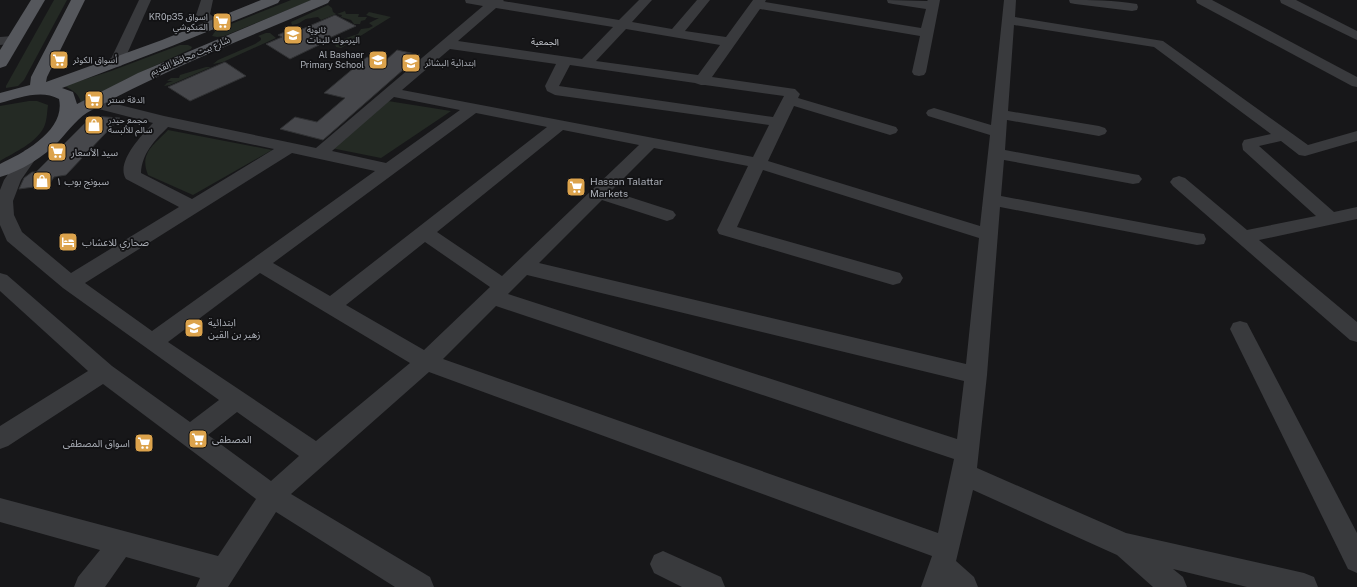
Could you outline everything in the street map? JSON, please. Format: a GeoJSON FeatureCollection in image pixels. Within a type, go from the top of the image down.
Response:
{"type":"FeatureCollection","features":[{"type":"Feature","properties":{"kind":"main road"},"geometry":{"type":"LineString","coordinates":[[0,63],[7,41],[38,0]]}},
{"type":"Feature","properties":{"kind":"main road"},"geometry":{"type":"LineString","coordinates":[[43,90],[39,88],[38,84],[44,67],[78,0]]}},
{"type":"Feature","properties":{"kind":"main road","name":"شارع بيت محافظ القديم"},"geometry":{"type":"LineString","coordinates":[[43,90],[116,63],[273,0]]}},
{"type":"Feature","properties":{"kind":"main road","name":"شارع بيت محافظ القديم"},"geometry":{"type":"LineString","coordinates":[[64,123],[75,113],[127,84],[190,55],[323,0]]}},
{"type":"Feature","properties":{"kind":"main road"},"geometry":{"type":"LineString","coordinates":[[211,25],[204,32],[207,38],[216,40],[229,39]]}},
{"type":"Feature","properties":{"kind":"main road"},"geometry":{"type":"LineString","coordinates":[[167,43],[181,41],[192,43],[195,49],[190,55]]}},
{"type":"Feature","properties":{"kind":"main road"},"geometry":{"type":"LineString","coordinates":[[44,67],[46,72],[54,76],[68,76],[92,72]]}},
{"type":"Feature","properties":{"kind":"main road"},"geometry":{"type":"LineString","coordinates":[[0,98],[21,92],[43,90],[58,91],[68,96],[69,108],[64,123],[52,138],[31,154],[0,171]]}},
{"type":"Feature","properties":{"kind":"street"},"geometry":{"type":"LineString","coordinates":[[116,63],[145,0]]}},
{"type":"Feature","properties":{"kind":"street"},"geometry":{"type":"LineString","coordinates":[[207,0],[203,15],[211,25]]}},
{"type":"Feature","properties":{"kind":"street"},"geometry":{"type":"LineString","coordinates":[[471,0],[496,2],[623,25],[730,42]]}},
{"type":"Feature","properties":{"kind":"street"},"geometry":{"type":"LineString","coordinates":[[584,64],[646,0]]}},
{"type":"Feature","properties":{"kind":"street"},"geometry":{"type":"LineString","coordinates":[[676,33],[704,0]]}},
{"type":"Feature","properties":{"kind":"street"},"geometry":{"type":"LineString","coordinates":[[893,0],[933,3],[919,72]]}},
{"type":"Feature","properties":{"kind":"street"},"geometry":{"type":"LineString","coordinates":[[941,567],[965,463],[976,375],[1010,0]]}},
{"type":"Feature","properties":{"kind":"street"},"geometry":{"type":"LineString","coordinates":[[1075,0],[1132,7]]}},
{"type":"Feature","properties":{"kind":"street"},"geometry":{"type":"LineString","coordinates":[[1202,0],[1357,83]]}},
{"type":"Feature","properties":{"kind":"street"},"geometry":{"type":"LineString","coordinates":[[1286,0],[1357,36]]}},
{"type":"Feature","properties":{"kind":"street"},"geometry":{"type":"LineString","coordinates":[[320,153],[496,2]]}},
{"type":"Feature","properties":{"kind":"street"},"geometry":{"type":"LineString","coordinates":[[701,81],[758,2],[927,33]]}},
{"type":"Feature","properties":{"kind":"street"},"geometry":{"type":"LineString","coordinates":[[1008,20],[1158,44],[1305,151],[1357,136]]}},
{"type":"Feature","properties":{"kind":"street"},"geometry":{"type":"LineString","coordinates":[[447,44],[701,81],[790,92],[792,94],[726,230],[893,278]]}},
{"type":"Feature","properties":{"kind":"street"},"geometry":{"type":"LineString","coordinates":[[565,61],[552,86],[555,90],[778,122]]}},
{"type":"Feature","properties":{"kind":"street"},"geometry":{"type":"LineString","coordinates":[[390,92],[758,163],[989,235]]}},
{"type":"Feature","properties":{"kind":"street"},"geometry":{"type":"LineString","coordinates":[[789,100],[890,130]]}},
{"type":"Feature","properties":{"kind":"street"},"geometry":{"type":"LineString","coordinates":[[92,103],[164,121],[390,169]]}},
{"type":"Feature","properties":{"kind":"street"},"geometry":{"type":"LineString","coordinates":[[152,342],[473,108]]}},
{"type":"Feature","properties":{"kind":"street"},"geometry":{"type":"LineString","coordinates":[[934,113],[999,123],[1099,130]]}},
{"type":"Feature","properties":{"kind":"street"},"geometry":{"type":"LineString","coordinates":[[164,121],[134,158],[132,175],[193,207]]}},
{"type":"Feature","properties":{"kind":"street"},"geometry":{"type":"LineString","coordinates":[[331,306],[560,125]]}},
{"type":"Feature","properties":{"kind":"street"},"geometry":{"type":"LineString","coordinates":[[1284,136],[1254,142],[1250,144],[1251,150],[1330,218]]}},
{"type":"Feature","properties":{"kind":"street"},"geometry":{"type":"LineString","coordinates":[[0,510],[121,543],[217,579],[272,496],[317,455],[426,362],[652,142]]}},
{"type":"Feature","properties":{"kind":"street"},"geometry":{"type":"LineString","coordinates":[[70,283],[290,147]]}},
{"type":"Feature","properties":{"kind":"street"},"geometry":{"type":"LineString","coordinates":[[996,153],[1132,179]]}},
{"type":"Feature","properties":{"kind":"street"},"geometry":{"type":"LineString","coordinates":[[31,154],[8,191],[4,201],[5,215],[14,236],[70,283],[152,342],[317,455]]}},
{"type":"Feature","properties":{"kind":"street"},"geometry":{"type":"LineString","coordinates":[[1179,182],[1357,334]]}},
{"type":"Feature","properties":{"kind":"street"},"geometry":{"type":"LineString","coordinates":[[600,193],[667,215]]}},
{"type":"Feature","properties":{"kind":"street"},"geometry":{"type":"LineString","coordinates":[[992,200],[1197,239]]}},
{"type":"Feature","properties":{"kind":"street"},"geometry":{"type":"LineString","coordinates":[[1244,237],[1357,212]]}},
{"type":"Feature","properties":{"kind":"street"},"geometry":{"type":"LineString","coordinates":[[424,232],[498,292],[965,463],[1125,545],[1304,587]]}},
{"type":"Feature","properties":{"kind":"street"},"geometry":{"type":"LineString","coordinates":[[259,264],[426,362],[941,567],[964,587]]}},
{"type":"Feature","properties":{"kind":"street"},"geometry":{"type":"LineString","coordinates":[[524,266],[976,375]]}},
{"type":"Feature","properties":{"kind":"street"},"geometry":{"type":"LineString","coordinates":[[0,281],[104,372],[272,496],[420,587]]}},
{"type":"Feature","properties":{"kind":"street"},"geometry":{"type":"LineString","coordinates":[[1240,329],[1357,560]]}},
{"type":"Feature","properties":{"kind":"street"},"geometry":{"type":"LineString","coordinates":[[0,439],[104,372]]}},
{"type":"Feature","properties":{"kind":"street"},"geometry":{"type":"LineString","coordinates":[[190,436],[236,400]]}},
{"type":"Feature","properties":{"kind":"street"},"geometry":{"type":"LineString","coordinates":[[88,587],[121,543]]}},
{"type":"Feature","properties":{"kind":"street"},"geometry":{"type":"LineString","coordinates":[[1125,545],[1173,587]]}},
{"type":"Feature","properties":{"kind":"street"},"geometry":{"type":"LineString","coordinates":[[663,564],[711,587]]}},
{"type":"Feature","properties":{"kind":"shaded area"},"geometry":{"type":"Polygon","coordinates":[[[54,0],[67,0],[24,80],[18,86],[6,88],[6,86],[54,0]]]}},
{"type":"Feature","properties":{"kind":"shaded area"},"geometry":{"type":"Polygon","coordinates":[[[291,0],[312,0],[224,36],[212,36],[216,30],[291,0]]]}},
{"type":"Feature","properties":{"kind":"shaded area"},"geometry":{"type":"Polygon","coordinates":[[[328,5],[336,14],[321,20],[318,17],[307,19],[298,24],[292,25],[291,22],[328,5]]]}},
{"type":"Feature","properties":{"kind":"shaded area"},"geometry":{"type":"Polygon","coordinates":[[[345,11],[346,14],[359,14],[358,17],[367,17],[365,20],[361,21],[360,24],[354,24],[351,20],[337,14],[345,11]]]}},
{"type":"Feature","properties":{"kind":"shaded area"},"geometry":{"type":"Polygon","coordinates":[[[369,12],[391,17],[341,48],[336,47],[335,44],[358,34],[361,29],[373,26],[369,23],[379,18],[366,15],[369,12]]]}},
{"type":"Feature","properties":{"kind":"shaded area"},"geometry":{"type":"Polygon","coordinates":[[[270,33],[276,38],[223,62],[213,64],[218,60],[255,44],[261,40],[258,36],[270,33]]]}},
{"type":"Feature","properties":{"kind":"shaded area"},"geometry":{"type":"Polygon","coordinates":[[[180,45],[188,45],[192,47],[191,49],[126,79],[81,105],[80,98],[76,93],[64,86],[111,71],[180,45]]]}},
{"type":"Feature","properties":{"kind":"shaded area"},"geometry":{"type":"Polygon","coordinates":[[[206,67],[211,67],[170,85],[164,86],[173,81],[167,81],[171,78],[179,78],[180,75],[206,67]]]}},
{"type":"Feature","properties":{"kind":"shaded area"},"geometry":{"type":"Polygon","coordinates":[[[37,101],[48,105],[44,127],[31,142],[0,161],[0,106],[37,101]]]}},
{"type":"Feature","properties":{"kind":"shaded area"},"geometry":{"type":"Polygon","coordinates":[[[388,101],[451,111],[381,158],[331,148],[388,101]]]}},
{"type":"Feature","properties":{"kind":"shaded area"},"geometry":{"type":"Polygon","coordinates":[[[168,130],[272,150],[193,195],[148,175],[145,161],[149,150],[168,130]]]}},
{"type":"Feature","properties":{"kind":"building"},"geometry":{"type":"Polygon","coordinates":[[[335,15],[356,26],[316,44],[319,45],[290,59],[266,44],[282,37],[278,35],[295,27],[300,30],[335,15]]]}},
{"type":"Feature","properties":{"kind":"building"},"geometry":{"type":"Polygon","coordinates":[[[397,50],[420,55],[323,140],[280,129],[295,117],[317,122],[345,98],[324,93],[367,57],[385,61],[397,50]]]}},
{"type":"Feature","properties":{"kind":"building"},"geometry":{"type":"Polygon","coordinates":[[[225,62],[246,76],[190,101],[168,87],[225,62]]]}},
{"type":"Feature","properties":{"kind":"building"},"geometry":{"type":"Polygon","coordinates":[[[92,116],[120,118],[66,175],[54,177],[49,185],[19,189],[24,178],[32,172],[36,172],[92,116]]]}},
{"type":"Feature","properties":{"kind":"place","name":"KR0p35 اسواق المنكوشي"},"geometry":{"type":"Point","coordinates":[222,22]}},
{"type":"Feature","properties":{"kind":"place","name":"ثانوية اليرموك للبنات"},"geometry":{"type":"Point","coordinates":[293,35]}},
{"type":"Feature","properties":{"kind":"place","name":"أسواق الكوثر"},"geometry":{"type":"Point","coordinates":[59,60]}},
{"type":"Feature","properties":{"kind":"place","name":"Al Bashaer Primary School"},"geometry":{"type":"Point","coordinates":[378,60]}},
{"type":"Feature","properties":{"kind":"place","name":"ابتدائية البشائر"},"geometry":{"type":"Point","coordinates":[411,63]}},
{"type":"Feature","properties":{"kind":"place","name":"الدقة سنتر"},"geometry":{"type":"Point","coordinates":[94,100]}},
{"type":"Feature","properties":{"kind":"place","name":"مجمع حيدر سالم للألبسة"},"geometry":{"type":"Point","coordinates":[94,125]}},
{"type":"Feature","properties":{"kind":"place","name":"سيد الأسعار"},"geometry":{"type":"Point","coordinates":[57,152]}},
{"type":"Feature","properties":{"kind":"place","name":"سبونج بوب ١"},"geometry":{"type":"Point","coordinates":[42,181]}},
{"type":"Feature","properties":{"kind":"place","name":"Hassan Talattar Markets"},"geometry":{"type":"Point","coordinates":[576,187]}},
{"type":"Feature","properties":{"kind":"place","name":"صحاري للاعشاب"},"geometry":{"type":"Point","coordinates":[68,242]}},
{"type":"Feature","properties":{"kind":"place","name":"ابتدائية زهير بن القين"},"geometry":{"type":"Point","coordinates":[194,328]}},
{"type":"Feature","properties":{"kind":"place","name":"المصطفى"},"geometry":{"type":"Point","coordinates":[198,439]}},
{"type":"Feature","properties":{"kind":"place","name":"اسواق المصطفى"},"geometry":{"type":"Point","coordinates":[144,443]}},
{"type":"Feature","properties":{"kind":"district","name":"الجمعية"},"geometry":{"type":"Point","coordinates":[545,42]}}]}
